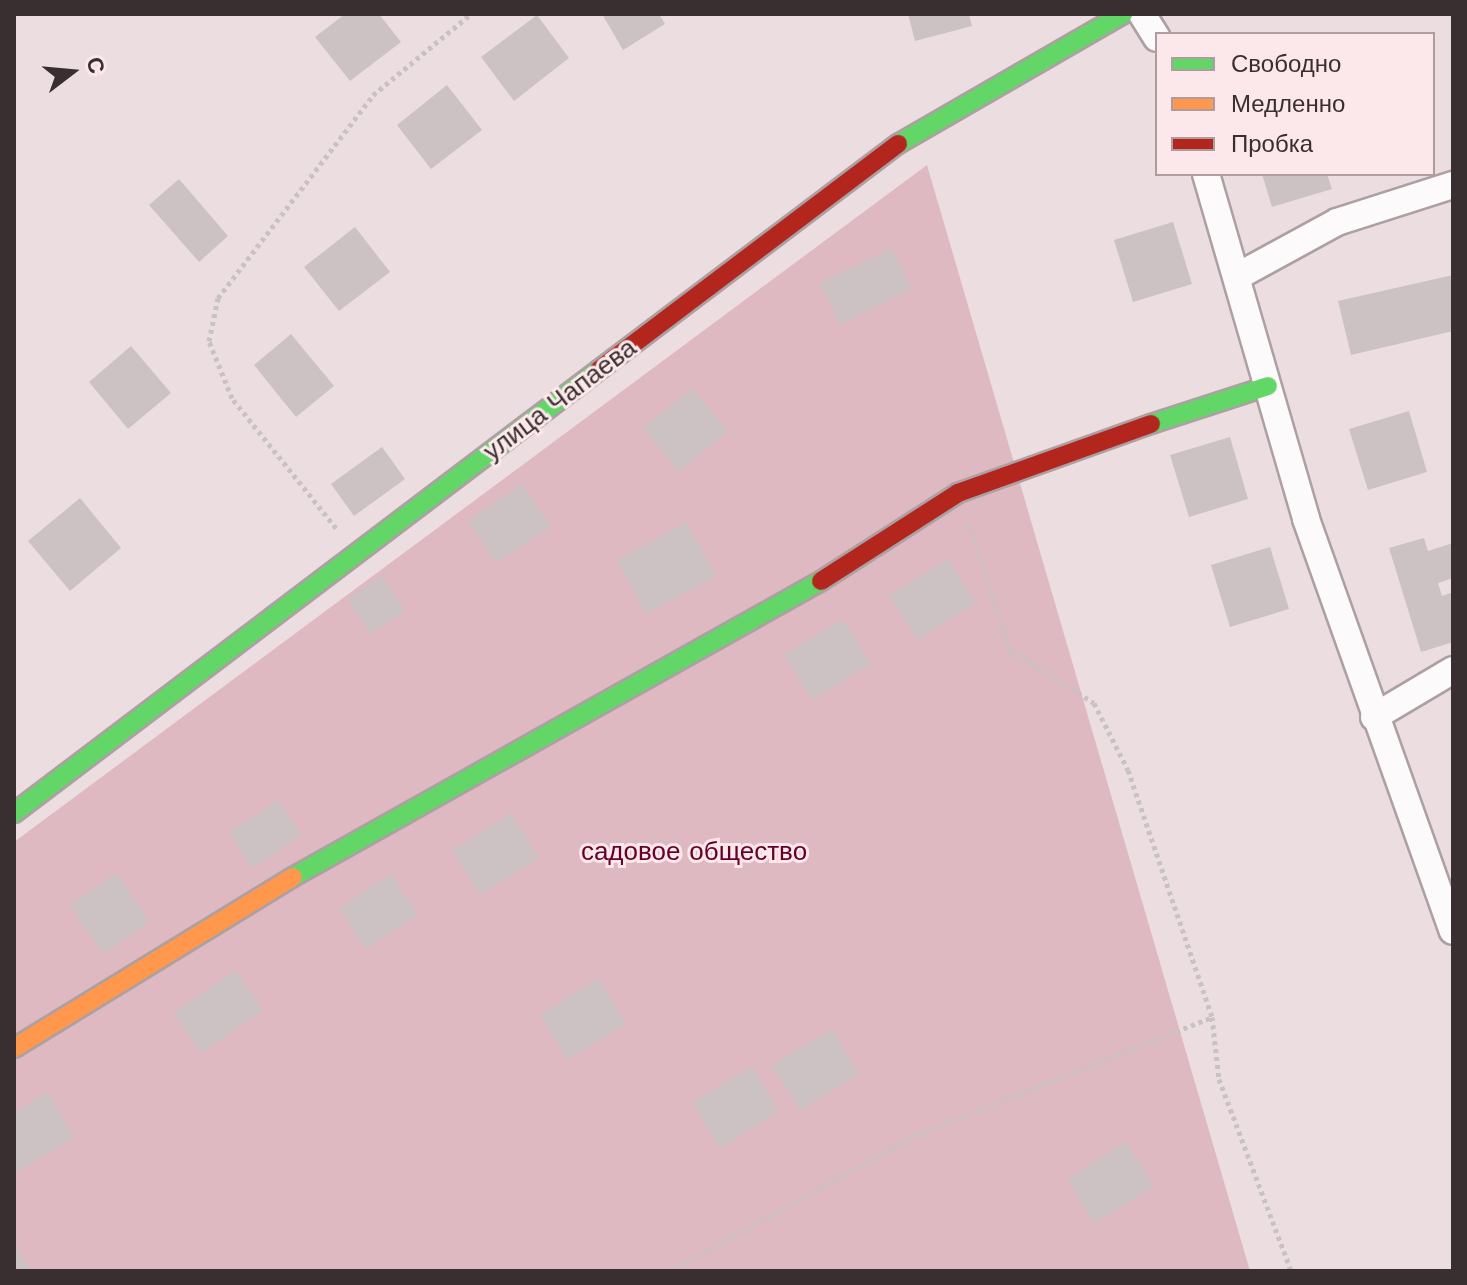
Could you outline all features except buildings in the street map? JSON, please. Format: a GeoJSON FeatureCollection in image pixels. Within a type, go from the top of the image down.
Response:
{"type":"FeatureCollection","features":[{"type":"Feature","properties":{"kind":"street","name":"улица Чапаева"},"geometry":{"type":"LineString","coordinates":[[14,813],[893,147],[1123,14]]}},
{"type":"Feature","properties":{"kind":"street"},"geometry":{"type":"LineString","coordinates":[[1142,14],[1155,35]]}},
{"type":"Feature","properties":{"kind":"street"},"geometry":{"type":"LineString","coordinates":[[1207,176],[1268,386],[1374,717],[1453,931]]}},
{"type":"Feature","properties":{"kind":"street"},"geometry":{"type":"LineString","coordinates":[[1238,276],[1337,222],[1453,185]]}},
{"type":"Feature","properties":{"kind":"street"},"geometry":{"type":"LineString","coordinates":[[14,1048],[349,843],[748,628],[958,493],[1007,470],[1268,386]]}},
{"type":"Feature","properties":{"kind":"street"},"geometry":{"type":"LineString","coordinates":[[1374,717],[1453,670]]}},
{"type":"Feature","properties":{"kind":"path"},"geometry":{"type":"LineString","coordinates":[[358,553],[232,398],[209,341],[218,298],[373,95],[471,14]]}},
{"type":"Feature","properties":{"kind":"path"},"geometry":{"type":"LineString","coordinates":[[958,493],[1010,650],[1094,703],[1128,770],[1212,1017],[1219,1079],[1291,1271]]}},
{"type":"Feature","properties":{"kind":"path"},"geometry":{"type":"LineString","coordinates":[[669,1271],[916,1135],[1212,1017]]}},
{"type":"Feature","properties":{"kind":"green space","name":"садовое общество"},"geometry":{"type":"Polygon","coordinates":[[[927,165],[1250,1271],[14,1271],[14,842],[927,165]]]}},
{"type":"Feature","properties":{"kind":"traffic: fast"},"geometry":{"type":"LineString","coordinates":[[898,144],[1123,14]]}},
{"type":"Feature","properties":{"kind":"traffic: fast"},"geometry":{"type":"LineString","coordinates":[[14,813],[599,370]]}},
{"type":"Feature","properties":{"kind":"traffic: fast"},"geometry":{"type":"LineString","coordinates":[[1151,424],[1268,386]]}},
{"type":"Feature","properties":{"kind":"traffic: fast"},"geometry":{"type":"LineString","coordinates":[[293,877],[821,581]]}},
{"type":"Feature","properties":{"kind":"traffic: slow"},"geometry":{"type":"LineString","coordinates":[[14,1048],[293,877]]}},
{"type":"Feature","properties":{"kind":"traffic: jam"},"geometry":{"type":"LineString","coordinates":[[599,370],[898,144]]}},
{"type":"Feature","properties":{"kind":"traffic: jam"},"geometry":{"type":"LineString","coordinates":[[821,581],[958,493],[1151,424]]}}]}
